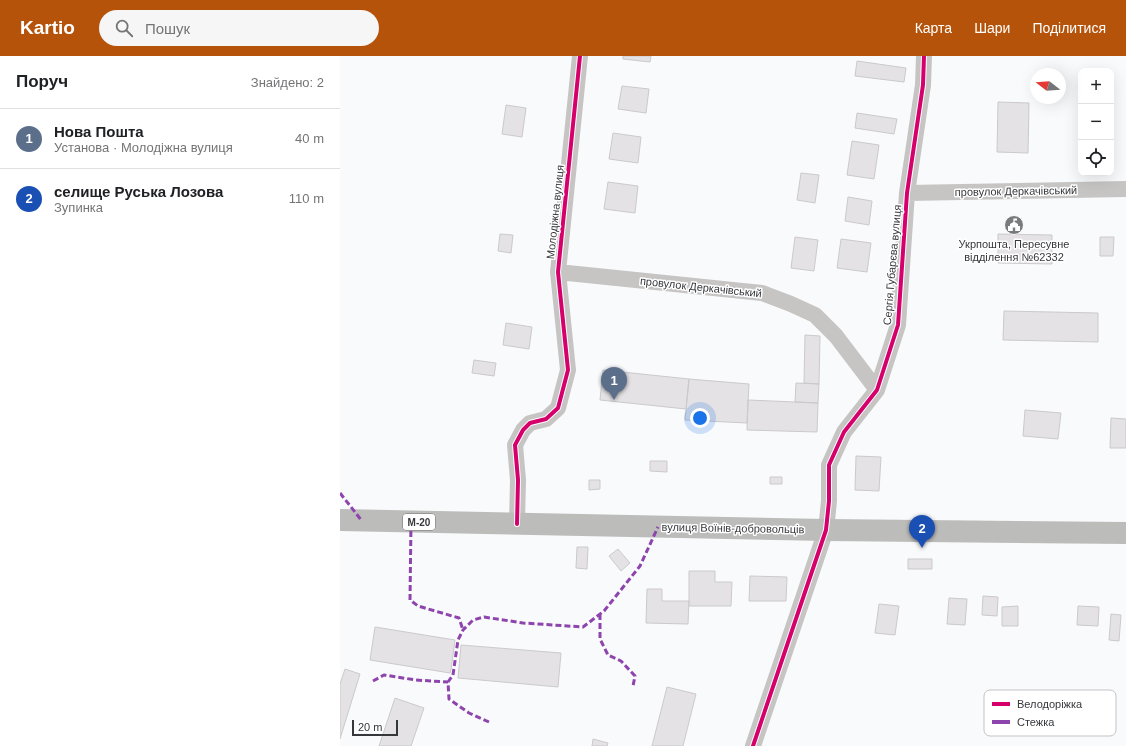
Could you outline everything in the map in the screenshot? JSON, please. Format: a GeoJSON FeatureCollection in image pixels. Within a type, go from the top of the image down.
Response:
{"type":"FeatureCollection","features":[{"type":"Feature","properties":{"kind":"highway","name":"вулиця Воїнів-добровольців"},"geometry":{"type":"LineString","coordinates":[[340,520],[826,530],[1126,533]]}},
{"type":"Feature","properties":{"kind":"street","name":"Молодіжна вулиця"},"geometry":{"type":"LineString","coordinates":[[517,524],[518,480],[514,445],[523,430],[530,423],[546,419],[558,408],[568,370],[558,272],[580,56]]}},
{"type":"Feature","properties":{"kind":"street","name":"Сергія Губарєва вулиця"},"geometry":{"type":"LineString","coordinates":[[753,746],[826,530],[829,501],[829,465],[844,432],[877,390],[898,325],[906,193],[923,85],[924,56]]}},
{"type":"Feature","properties":{"kind":"street","name":"провулок Деркачівський"},"geometry":{"type":"LineString","coordinates":[[906,193],[1126,189]]}},
{"type":"Feature","properties":{"kind":"street","name":"провулок Деркачівський"},"geometry":{"type":"LineString","coordinates":[[558,272],[762,293],[816,315],[836,336],[877,390]]}},
{"type":"Feature","properties":{"kind":"building"},"geometry":{"type":"Polygon","coordinates":[[[623,56],[651,56],[650,62],[623,59],[623,56]]]}},
{"type":"Feature","properties":{"kind":"building"},"geometry":{"type":"Polygon","coordinates":[[[857,61],[906,68],[904,82],[855,76],[857,61]]]}},
{"type":"Feature","properties":{"kind":"building"},"geometry":{"type":"Polygon","coordinates":[[[622,86],[649,89],[646,113],[618,109],[622,86]]]}},
{"type":"Feature","properties":{"kind":"building"},"geometry":{"type":"Polygon","coordinates":[[[998,102],[1029,103],[1028,153],[997,152],[998,102]]]}},
{"type":"Feature","properties":{"kind":"building"},"geometry":{"type":"Polygon","coordinates":[[[506,105],[526,108],[522,137],[502,134],[506,105]]]}},
{"type":"Feature","properties":{"kind":"building"},"geometry":{"type":"Polygon","coordinates":[[[857,113],[897,119],[894,134],[855,128],[857,113]]]}},
{"type":"Feature","properties":{"kind":"building"},"geometry":{"type":"Polygon","coordinates":[[[613,133],[641,137],[638,163],[609,159],[613,133]]]}},
{"type":"Feature","properties":{"kind":"building"},"geometry":{"type":"Polygon","coordinates":[[[852,141],[879,145],[874,179],[847,175],[852,141]]]}},
{"type":"Feature","properties":{"kind":"building"},"geometry":{"type":"Polygon","coordinates":[[[801,173],[819,175],[815,203],[797,200],[801,173]]]}},
{"type":"Feature","properties":{"kind":"building"},"geometry":{"type":"Polygon","coordinates":[[[608,182],[638,186],[635,213],[604,209],[608,182]]]}},
{"type":"Feature","properties":{"kind":"building"},"geometry":{"type":"Polygon","coordinates":[[[848,197],[872,201],[869,225],[845,221],[848,197]]]}},
{"type":"Feature","properties":{"kind":"building"},"geometry":{"type":"Polygon","coordinates":[[[500,234],[513,235],[511,253],[498,251],[500,234]]]}},
{"type":"Feature","properties":{"kind":"building"},"geometry":{"type":"Polygon","coordinates":[[[998,234],[1052,235],[1052,264],[998,263],[998,234]]]}},
{"type":"Feature","properties":{"kind":"building"},"geometry":{"type":"Polygon","coordinates":[[[795,237],[818,240],[814,271],[791,268],[795,237]]]}},
{"type":"Feature","properties":{"kind":"building"},"geometry":{"type":"Polygon","coordinates":[[[1100,237],[1114,237],[1113,256],[1100,256],[1100,237]]]}},
{"type":"Feature","properties":{"kind":"building"},"geometry":{"type":"Polygon","coordinates":[[[841,239],[871,243],[867,272],[837,268],[841,239]]]}},
{"type":"Feature","properties":{"kind":"building"},"geometry":{"type":"Polygon","coordinates":[[[1004,311],[1098,313],[1098,342],[1003,340],[1004,311]]]}},
{"type":"Feature","properties":{"kind":"building"},"geometry":{"type":"Polygon","coordinates":[[[506,323],[532,327],[529,349],[503,345],[506,323]]]}},
{"type":"Feature","properties":{"kind":"building"},"geometry":{"type":"Polygon","coordinates":[[[805,335],[820,336],[819,384],[804,383],[805,335]]]}},
{"type":"Feature","properties":{"kind":"building"},"geometry":{"type":"Polygon","coordinates":[[[474,360],[496,363],[494,376],[472,373],[474,360]]]}},
{"type":"Feature","properties":{"kind":"building"},"geometry":{"type":"Polygon","coordinates":[[[603,370],[689,379],[686,409],[600,400],[603,370]]]}},
{"type":"Feature","properties":{"kind":"building"},"geometry":{"type":"Polygon","coordinates":[[[689,379],[749,384],[747,423],[685,420],[689,379]]]}},
{"type":"Feature","properties":{"kind":"building"},"geometry":{"type":"Polygon","coordinates":[[[796,383],[819,384],[818,403],[795,402],[796,383]]]}},
{"type":"Feature","properties":{"kind":"building"},"geometry":{"type":"Polygon","coordinates":[[[748,400],[818,403],[817,432],[747,430],[748,400]]]}},
{"type":"Feature","properties":{"kind":"building"},"geometry":{"type":"Polygon","coordinates":[[[1025,410],[1061,413],[1058,439],[1023,436],[1025,410]]]}},
{"type":"Feature","properties":{"kind":"building"},"geometry":{"type":"Polygon","coordinates":[[[1111,418],[1126,419],[1126,448],[1110,448],[1111,418]]]}},
{"type":"Feature","properties":{"kind":"building"},"geometry":{"type":"Polygon","coordinates":[[[856,456],[881,457],[879,491],[855,490],[856,456]]]}},
{"type":"Feature","properties":{"kind":"building"},"geometry":{"type":"Polygon","coordinates":[[[650,461],[667,461],[667,472],[650,471],[650,461]]]}},
{"type":"Feature","properties":{"kind":"building"},"geometry":{"type":"Polygon","coordinates":[[[770,477],[782,477],[782,484],[770,484],[770,477]]]}},
{"type":"Feature","properties":{"kind":"building"},"geometry":{"type":"Polygon","coordinates":[[[589,480],[600,480],[600,489],[589,490],[589,480]]]}},
{"type":"Feature","properties":{"kind":"building"},"geometry":{"type":"Polygon","coordinates":[[[577,547],[588,547],[587,569],[576,568],[577,547]]]}},
{"type":"Feature","properties":{"kind":"building"},"geometry":{"type":"Polygon","coordinates":[[[618,549],[630,563],[621,571],[609,556],[618,549]]]}},
{"type":"Feature","properties":{"kind":"building"},"geometry":{"type":"Polygon","coordinates":[[[908,559],[932,559],[932,569],[908,569],[908,559]]]}},
{"type":"Feature","properties":{"kind":"building"},"geometry":{"type":"Polygon","coordinates":[[[689,571],[715,571],[715,582],[732,582],[731,606],[689,606],[689,571]]]}},
{"type":"Feature","properties":{"kind":"building"},"geometry":{"type":"Polygon","coordinates":[[[750,576],[787,577],[786,601],[749,601],[750,576]]]}},
{"type":"Feature","properties":{"kind":"building"},"geometry":{"type":"Polygon","coordinates":[[[647,589],[662,589],[662,601],[689,601],[688,624],[646,623],[647,589]]]}},
{"type":"Feature","properties":{"kind":"building"},"geometry":{"type":"Polygon","coordinates":[[[983,596],[998,597],[997,616],[982,615],[983,596]]]}},
{"type":"Feature","properties":{"kind":"building"},"geometry":{"type":"Polygon","coordinates":[[[949,598],[967,599],[965,625],[947,624],[949,598]]]}},
{"type":"Feature","properties":{"kind":"building"},"geometry":{"type":"Polygon","coordinates":[[[879,604],[899,606],[895,635],[875,633],[879,604]]]}},
{"type":"Feature","properties":{"kind":"building"},"geometry":{"type":"Polygon","coordinates":[[[1018,606],[1018,626],[1002,626],[1002,607],[1018,606]]]}},
{"type":"Feature","properties":{"kind":"building"},"geometry":{"type":"Polygon","coordinates":[[[1078,606],[1099,607],[1098,626],[1077,625],[1078,606]]]}},
{"type":"Feature","properties":{"kind":"building"},"geometry":{"type":"Polygon","coordinates":[[[1111,614],[1121,615],[1119,641],[1109,640],[1111,614]]]}},
{"type":"Feature","properties":{"kind":"building"},"geometry":{"type":"Polygon","coordinates":[[[375,627],[455,640],[450,673],[370,660],[375,627]]]}},
{"type":"Feature","properties":{"kind":"building"},"geometry":{"type":"Polygon","coordinates":[[[461,645],[561,653],[558,687],[458,678],[461,645]]]}},
{"type":"Feature","properties":{"kind":"building"},"geometry":{"type":"Polygon","coordinates":[[[345,669],[360,674],[340,739],[340,684],[345,669]]]}},
{"type":"Feature","properties":{"kind":"building"},"geometry":{"type":"Polygon","coordinates":[[[667,687],[696,694],[683,746],[652,746],[667,687]]]}},
{"type":"Feature","properties":{"kind":"building"},"geometry":{"type":"Polygon","coordinates":[[[395,698],[424,708],[411,746],[379,746],[395,698]]]}},
{"type":"Feature","properties":{"kind":"building"},"geometry":{"type":"Polygon","coordinates":[[[593,739],[608,743],[607,746],[592,746],[593,739]]]}},
{"type":"Feature","properties":{"kind":"marked path"},"geometry":{"type":"LineString","coordinates":[[340,493],[362,521]]}},
{"type":"Feature","properties":{"kind":"marked path"},"geometry":{"type":"LineString","coordinates":[[411,522],[410,600],[418,606],[459,618],[463,630]]}},
{"type":"Feature","properties":{"kind":"marked path"},"geometry":{"type":"LineString","coordinates":[[489,722],[469,713],[449,699],[448,682],[453,675],[458,640],[463,630],[473,620],[484,617],[523,623],[583,627],[604,611],[640,566],[658,527]]}},
{"type":"Feature","properties":{"kind":"marked path"},"geometry":{"type":"LineString","coordinates":[[600,614],[600,639],[608,655],[621,661],[635,676],[633,686]]}},
{"type":"Feature","properties":{"kind":"marked path"},"geometry":{"type":"LineString","coordinates":[[373,681],[384,675],[416,680],[448,682]]}},
{"type":"Feature","properties":{"kind":"cycle path"},"geometry":{"type":"LineString","coordinates":[[517,524],[518,480],[515,445],[523,430],[530,423],[546,419],[558,408],[568,370],[558,272],[580,56]]}},
{"type":"Feature","properties":{"kind":"cycle path"},"geometry":{"type":"LineString","coordinates":[[753,746],[826,530],[829,501],[829,465],[844,432],[877,390],[898,325],[907,193],[923,85],[924,56]]}},
{"type":"Feature","properties":{"kind":"place","name":"Укрпошта, Пересувне відділення №62332"},"geometry":{"type":"Point","coordinates":[1014,225]}},
{"type":"Feature","properties":{"kind":"place","name":"Нова Пошта"},"geometry":{"type":"Point","coordinates":[614,400]}},
{"type":"Feature","properties":{"kind":"place","name":"селище Руська Лозова"},"geometry":{"type":"Point","coordinates":[922,548]}}]}
